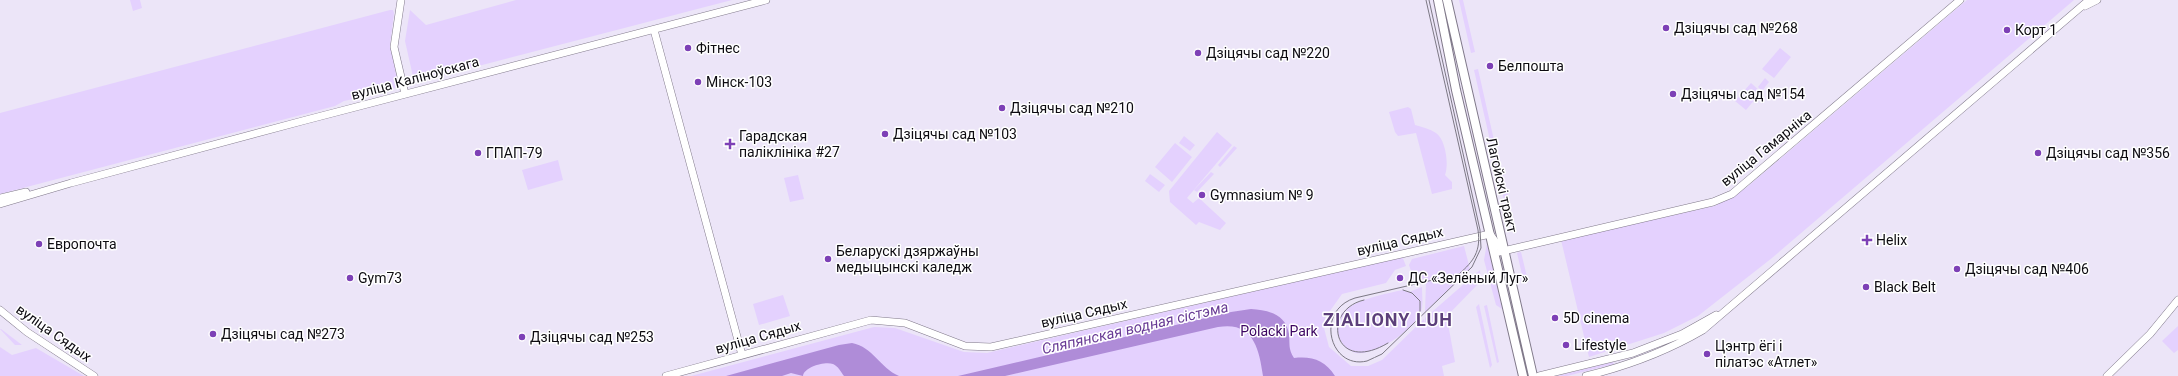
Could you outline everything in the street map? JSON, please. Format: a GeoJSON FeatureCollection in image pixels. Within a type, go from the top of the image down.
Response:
{"type":"FeatureCollection","features":[{"type":"Feature","properties":{"kind":"main road"},"geometry":{"type":"LineString","coordinates":[[401,0],[394,47],[405,94]]}},
{"type":"Feature","properties":{"kind":"main road","name":"вуліца Каліноўскага"},"geometry":{"type":"LineString","coordinates":[[0,198],[71,182],[766,0]]}},
{"type":"Feature","properties":{"kind":"main road","name":"Лагойскі тракт"},"geometry":{"type":"LineString","coordinates":[[1438,0],[1456,90],[1523,376]]}},
{"type":"Feature","properties":{"kind":"main road","name":"Лагойскі тракт"},"geometry":{"type":"LineString","coordinates":[[1447,0],[1533,376]]}},
{"type":"Feature","properties":{"kind":"main road","name":"вуліца Гамарніка"},"geometry":{"type":"LineString","coordinates":[[1503,250],[1713,202],[1732,194],[1960,0]]}},
{"type":"Feature","properties":{"kind":"main road"},"geometry":{"type":"LineString","coordinates":[[1586,376],[1616,369],[1652,355],[1703,330],[2089,0]]}},
{"type":"Feature","properties":{"kind":"main road"},"geometry":{"type":"LineString","coordinates":[[2073,14],[2097,0]]}},
{"type":"Feature","properties":{"kind":"main road"},"geometry":{"type":"LineString","coordinates":[[654,30],[742,355]]}},
{"type":"Feature","properties":{"kind":"main road"},"geometry":{"type":"LineString","coordinates":[[1456,90],[1462,84],[1466,87]]}},
{"type":"Feature","properties":{"kind":"main road","name":"вуліца Каліноўскага"},"geometry":{"type":"LineString","coordinates":[[0,204],[71,182]]}},
{"type":"Feature","properties":{"kind":"main road"},"geometry":{"type":"LineString","coordinates":[[1490,234],[1503,250],[1496,257]]}},
{"type":"Feature","properties":{"kind":"main road","name":"вуліца Сядых"},"geometry":{"type":"LineString","coordinates":[[666,376],[871,320],[905,323],[966,346],[991,347],[1490,234]]}},
{"type":"Feature","properties":{"kind":"main road"},"geometry":{"type":"LineString","coordinates":[[2107,376],[2150,334],[2178,300]]}},
{"type":"Feature","properties":{"kind":"main road"},"geometry":{"type":"LineString","coordinates":[[1539,376],[1633,353],[1682,334],[1732,306]]}},
{"type":"Feature","properties":{"kind":"main road","name":"вуліца Сядых"},"geometry":{"type":"LineString","coordinates":[[0,310],[32,335],[94,376]]}},
{"type":"Feature","properties":{"kind":"main road"},"geometry":{"type":"LineString","coordinates":[[1612,359],[1618,364],[1616,369]]}},
{"type":"Feature","properties":{"kind":"green space"},"geometry":{"type":"Polygon","coordinates":[[[130,0],[140,0],[142,8],[133,11],[130,0]]]}},
{"type":"Feature","properties":{"kind":"green space"},"geometry":{"type":"Polygon","coordinates":[[[516,0],[732,0],[421,81],[414,81],[405,41],[410,10],[426,25],[516,0]]]}},
{"type":"Feature","properties":{"kind":"green space"},"geometry":{"type":"Polygon","coordinates":[[[1459,0],[1463,0],[1475,52],[1471,53],[1459,0]]]}},
{"type":"Feature","properties":{"kind":"green space"},"geometry":{"type":"Polygon","coordinates":[[[1967,0],[2074,0],[1772,258],[1698,316],[1664,333],[1589,357],[1561,240],[1715,206],[1746,188],[1967,0]]]}},
{"type":"Feature","properties":{"kind":"green space"},"geometry":{"type":"Polygon","coordinates":[[[393,10],[394,13],[390,45],[398,84],[393,90],[344,101],[335,106],[0,194],[0,113],[393,10]]]}},
{"type":"Feature","properties":{"kind":"green space"},"geometry":{"type":"Polygon","coordinates":[[[1780,48],[1791,57],[1774,78],[1762,69],[1780,48]]]}},
{"type":"Feature","properties":{"kind":"green space"},"geometry":{"type":"Polygon","coordinates":[[[1478,69],[1500,167],[1496,167],[1474,70],[1478,69]]]}},
{"type":"Feature","properties":{"kind":"green space"},"geometry":{"type":"Polygon","coordinates":[[[1765,78],[1769,82],[1762,91],[1758,87],[1765,78]]]}},
{"type":"Feature","properties":{"kind":"green space"},"geometry":{"type":"Polygon","coordinates":[[[1751,83],[1761,92],[1746,110],[1735,101],[1751,83]]]}},
{"type":"Feature","properties":{"kind":"green space"},"geometry":{"type":"Polygon","coordinates":[[[1408,107],[1411,109],[1415,125],[1436,133],[1442,141],[1447,159],[1445,175],[1452,182],[1452,189],[1432,194],[1416,133],[1398,136],[1395,132],[1389,112],[1408,107]]]}},
{"type":"Feature","properties":{"kind":"green space"},"geometry":{"type":"Polygon","coordinates":[[[1217,132],[1232,145],[1187,198],[1193,203],[1199,198],[1226,223],[1220,230],[1199,222],[1196,225],[1170,202],[1169,191],[1217,132]]]}},
{"type":"Feature","properties":{"kind":"green space"},"geometry":{"type":"Polygon","coordinates":[[[1184,136],[1195,145],[1190,151],[1179,143],[1184,136]]]}},
{"type":"Feature","properties":{"kind":"green space"},"geometry":{"type":"Polygon","coordinates":[[[1175,143],[1192,157],[1172,182],[1155,167],[1175,143]]]}},
{"type":"Feature","properties":{"kind":"green space"},"geometry":{"type":"Polygon","coordinates":[[[1234,146],[1237,148],[1220,167],[1218,165],[1234,146]]]}},
{"type":"Feature","properties":{"kind":"green space"},"geometry":{"type":"Polygon","coordinates":[[[558,160],[563,180],[528,190],[522,170],[558,160]]]}},
{"type":"Feature","properties":{"kind":"green space"},"geometry":{"type":"Polygon","coordinates":[[[1211,172],[1214,174],[1197,192],[1194,190],[1211,172]]]}},
{"type":"Feature","properties":{"kind":"green space"},"geometry":{"type":"Polygon","coordinates":[[[1503,172],[1510,204],[1505,205],[1498,173],[1503,172]]]}},
{"type":"Feature","properties":{"kind":"green space"},"geometry":{"type":"Polygon","coordinates":[[[1150,174],[1165,185],[1159,192],[1145,181],[1150,174]]]}},
{"type":"Feature","properties":{"kind":"green space"},"geometry":{"type":"Polygon","coordinates":[[[798,175],[804,199],[790,202],[784,178],[798,175]]]}},
{"type":"Feature","properties":{"kind":"green space"},"geometry":{"type":"Polygon","coordinates":[[[1487,243],[1502,309],[1496,305],[1484,260],[1487,243]]]}},
{"type":"Feature","properties":{"kind":"green space"},"geometry":{"type":"Polygon","coordinates":[[[1464,246],[1470,269],[1425,312],[1426,282],[1428,281],[1428,278],[1414,280],[1409,265],[1412,259],[1464,246]]]}},
{"type":"Feature","properties":{"kind":"green space"},"geometry":{"type":"Polygon","coordinates":[[[1521,252],[1528,281],[1524,283],[1517,253],[1521,252]]]}},
{"type":"Feature","properties":{"kind":"green space","name":"Polacki Park"},"geometry":{"type":"Polygon","coordinates":[[[1402,256],[1406,266],[1395,270],[1386,283],[1342,294],[1325,318],[1324,328],[1329,347],[1351,366],[1368,366],[1382,360],[1424,319],[1425,326],[1425,318],[1480,270],[1481,281],[1441,322],[1447,318],[1455,362],[1442,366],[1444,376],[691,376],[874,327],[895,328],[964,352],[987,353],[1382,262],[1402,256]]]}},
{"type":"Feature","properties":{"kind":"green space"},"geometry":{"type":"Polygon","coordinates":[[[1422,287],[1422,308],[1419,316],[1395,339],[1374,350],[1364,353],[1353,352],[1342,343],[1339,337],[1337,325],[1340,316],[1348,309],[1370,298],[1403,290],[1409,292],[1422,287]]]}},
{"type":"Feature","properties":{"kind":"green space"},"geometry":{"type":"Polygon","coordinates":[[[783,295],[790,316],[759,325],[753,304],[783,295]]]}},
{"type":"Feature","properties":{"kind":"green space"},"geometry":{"type":"Polygon","coordinates":[[[1479,304],[1492,365],[1490,368],[1476,307],[1479,304]]]}},
{"type":"Feature","properties":{"kind":"green space"},"geometry":{"type":"Polygon","coordinates":[[[1487,305],[1499,362],[1497,363],[1484,306],[1487,305]]]}},
{"type":"Feature","properties":{"kind":"green space"},"geometry":{"type":"Polygon","coordinates":[[[2178,326],[2178,350],[2174,353],[2162,341],[2178,326]]]}},
{"type":"Feature","properties":{"kind":"green space"},"geometry":{"type":"Polygon","coordinates":[[[1,329],[22,345],[15,345],[1,329]]]}},
{"type":"Feature","properties":{"kind":"green space"},"geometry":{"type":"Polygon","coordinates":[[[0,347],[12,355],[36,348],[84,376],[0,376],[0,347]]]}},
{"type":"Feature","properties":{"kind":"green space"},"geometry":{"type":"Polygon","coordinates":[[[1613,362],[1614,364],[1567,376],[1557,376],[1613,362]]]}},
{"type":"Feature","properties":{"kind":"shaded area","name":"Сляпянская водная сістэма"},"geometry":{"type":"Polygon","coordinates":[[[1251,309],[1270,312],[1275,314],[1284,322],[1289,334],[1290,349],[1294,358],[1318,360],[1327,366],[1335,376],[1263,376],[1259,356],[1252,339],[1247,332],[1230,326],[1218,327],[1005,376],[958,376],[1231,312],[1251,309]]]}},
{"type":"Feature","properties":{"kind":"shaded area"},"geometry":{"type":"Polygon","coordinates":[[[852,343],[866,349],[887,368],[899,376],[844,376],[836,366],[825,363],[811,367],[804,373],[803,376],[791,373],[782,376],[726,376],[839,345],[852,343]]]}},
{"type":"Feature","properties":{"kind":"tram line"},"geometry":{"type":"LineString","coordinates":[[1426,0],[1478,230],[1479,237],[1477,250],[1469,265],[1459,274],[1355,298],[1342,305],[1334,315],[1331,326],[1332,338],[1336,348],[1344,357],[1354,361],[1367,361],[1382,354],[1472,267],[1481,248],[1480,230],[1429,0]]}},
{"type":"Feature","properties":{"kind":"tram line"},"geometry":{"type":"LineString","coordinates":[[1403,290],[1412,293],[1420,301],[1420,311],[1417,319]]}},
{"type":"Feature","properties":{"kind":"tram line"},"geometry":{"type":"LineString","coordinates":[[1364,300],[1350,306],[1341,316],[1338,327],[1339,338],[1345,347],[1355,352],[1369,351],[1388,343]]}},
{"type":"Feature","properties":{"kind":"place","name":"Дзіцячы сад №268"},"geometry":{"type":"Point","coordinates":[1666,28]}},
{"type":"Feature","properties":{"kind":"place","name":"Корт 1"},"geometry":{"type":"Point","coordinates":[2007,30]}},
{"type":"Feature","properties":{"kind":"place","name":"Фітнес"},"geometry":{"type":"Point","coordinates":[688,48]}},
{"type":"Feature","properties":{"kind":"place","name":"Дзіцячы сад №220"},"geometry":{"type":"Point","coordinates":[1198,53]}},
{"type":"Feature","properties":{"kind":"place","name":"Белпошта"},"geometry":{"type":"Point","coordinates":[1490,66]}},
{"type":"Feature","properties":{"kind":"place","name":"Мінск-103"},"geometry":{"type":"Point","coordinates":[698,82]}},
{"type":"Feature","properties":{"kind":"place","name":"Дзіцячы сад №154"},"geometry":{"type":"Point","coordinates":[1673,94]}},
{"type":"Feature","properties":{"kind":"place","name":"Дзіцячы сад №210"},"geometry":{"type":"Point","coordinates":[1002,108]}},
{"type":"Feature","properties":{"kind":"place","name":"Дзіцячы сад №103"},"geometry":{"type":"Point","coordinates":[885,134]}},
{"type":"Feature","properties":{"kind":"place","name":"Гарадская паліклініка #27"},"geometry":{"type":"Point","coordinates":[730,144]}},
{"type":"Feature","properties":{"kind":"place","name":"ГПАП-79"},"geometry":{"type":"Point","coordinates":[478,153]}},
{"type":"Feature","properties":{"kind":"place","name":"Дзіцячы сад №356"},"geometry":{"type":"Point","coordinates":[2038,153]}},
{"type":"Feature","properties":{"kind":"place","name":"Gymnasium № 9"},"geometry":{"type":"Point","coordinates":[1202,195]}},
{"type":"Feature","properties":{"kind":"place","name":"Helix"},"geometry":{"type":"Point","coordinates":[1867,240]}},
{"type":"Feature","properties":{"kind":"place","name":"Европочта"},"geometry":{"type":"Point","coordinates":[39,244]}},
{"type":"Feature","properties":{"kind":"place","name":"Беларускі дзяржаўны медыцынскі каледж"},"geometry":{"type":"Point","coordinates":[828,259]}},
{"type":"Feature","properties":{"kind":"place","name":"Дзіцячы сад №406"},"geometry":{"type":"Point","coordinates":[1957,269]}},
{"type":"Feature","properties":{"kind":"place","name":"Gym73"},"geometry":{"type":"Point","coordinates":[350,278]}},
{"type":"Feature","properties":{"kind":"place","name":"ДС «Зелёный Луг»"},"geometry":{"type":"Point","coordinates":[1400,278]}},
{"type":"Feature","properties":{"kind":"place","name":"Black Belt"},"geometry":{"type":"Point","coordinates":[1866,287]}},
{"type":"Feature","properties":{"kind":"place","name":"5D cinema"},"geometry":{"type":"Point","coordinates":[1555,318]}},
{"type":"Feature","properties":{"kind":"place","name":"Дзіцячы сад №273"},"geometry":{"type":"Point","coordinates":[213,334]}},
{"type":"Feature","properties":{"kind":"place","name":"Дзіцячы сад №253"},"geometry":{"type":"Point","coordinates":[522,337]}},
{"type":"Feature","properties":{"kind":"place","name":"Lifestyle"},"geometry":{"type":"Point","coordinates":[1566,345]}},
{"type":"Feature","properties":{"kind":"place","name":"Цэнтр ёгі і пілатэс «Атлет»"},"geometry":{"type":"Point","coordinates":[1707,354]}},
{"type":"Feature","properties":{"kind":"district","name":"ZIALIONY LUH"},"geometry":{"type":"Point","coordinates":[1388,319]}}]}
